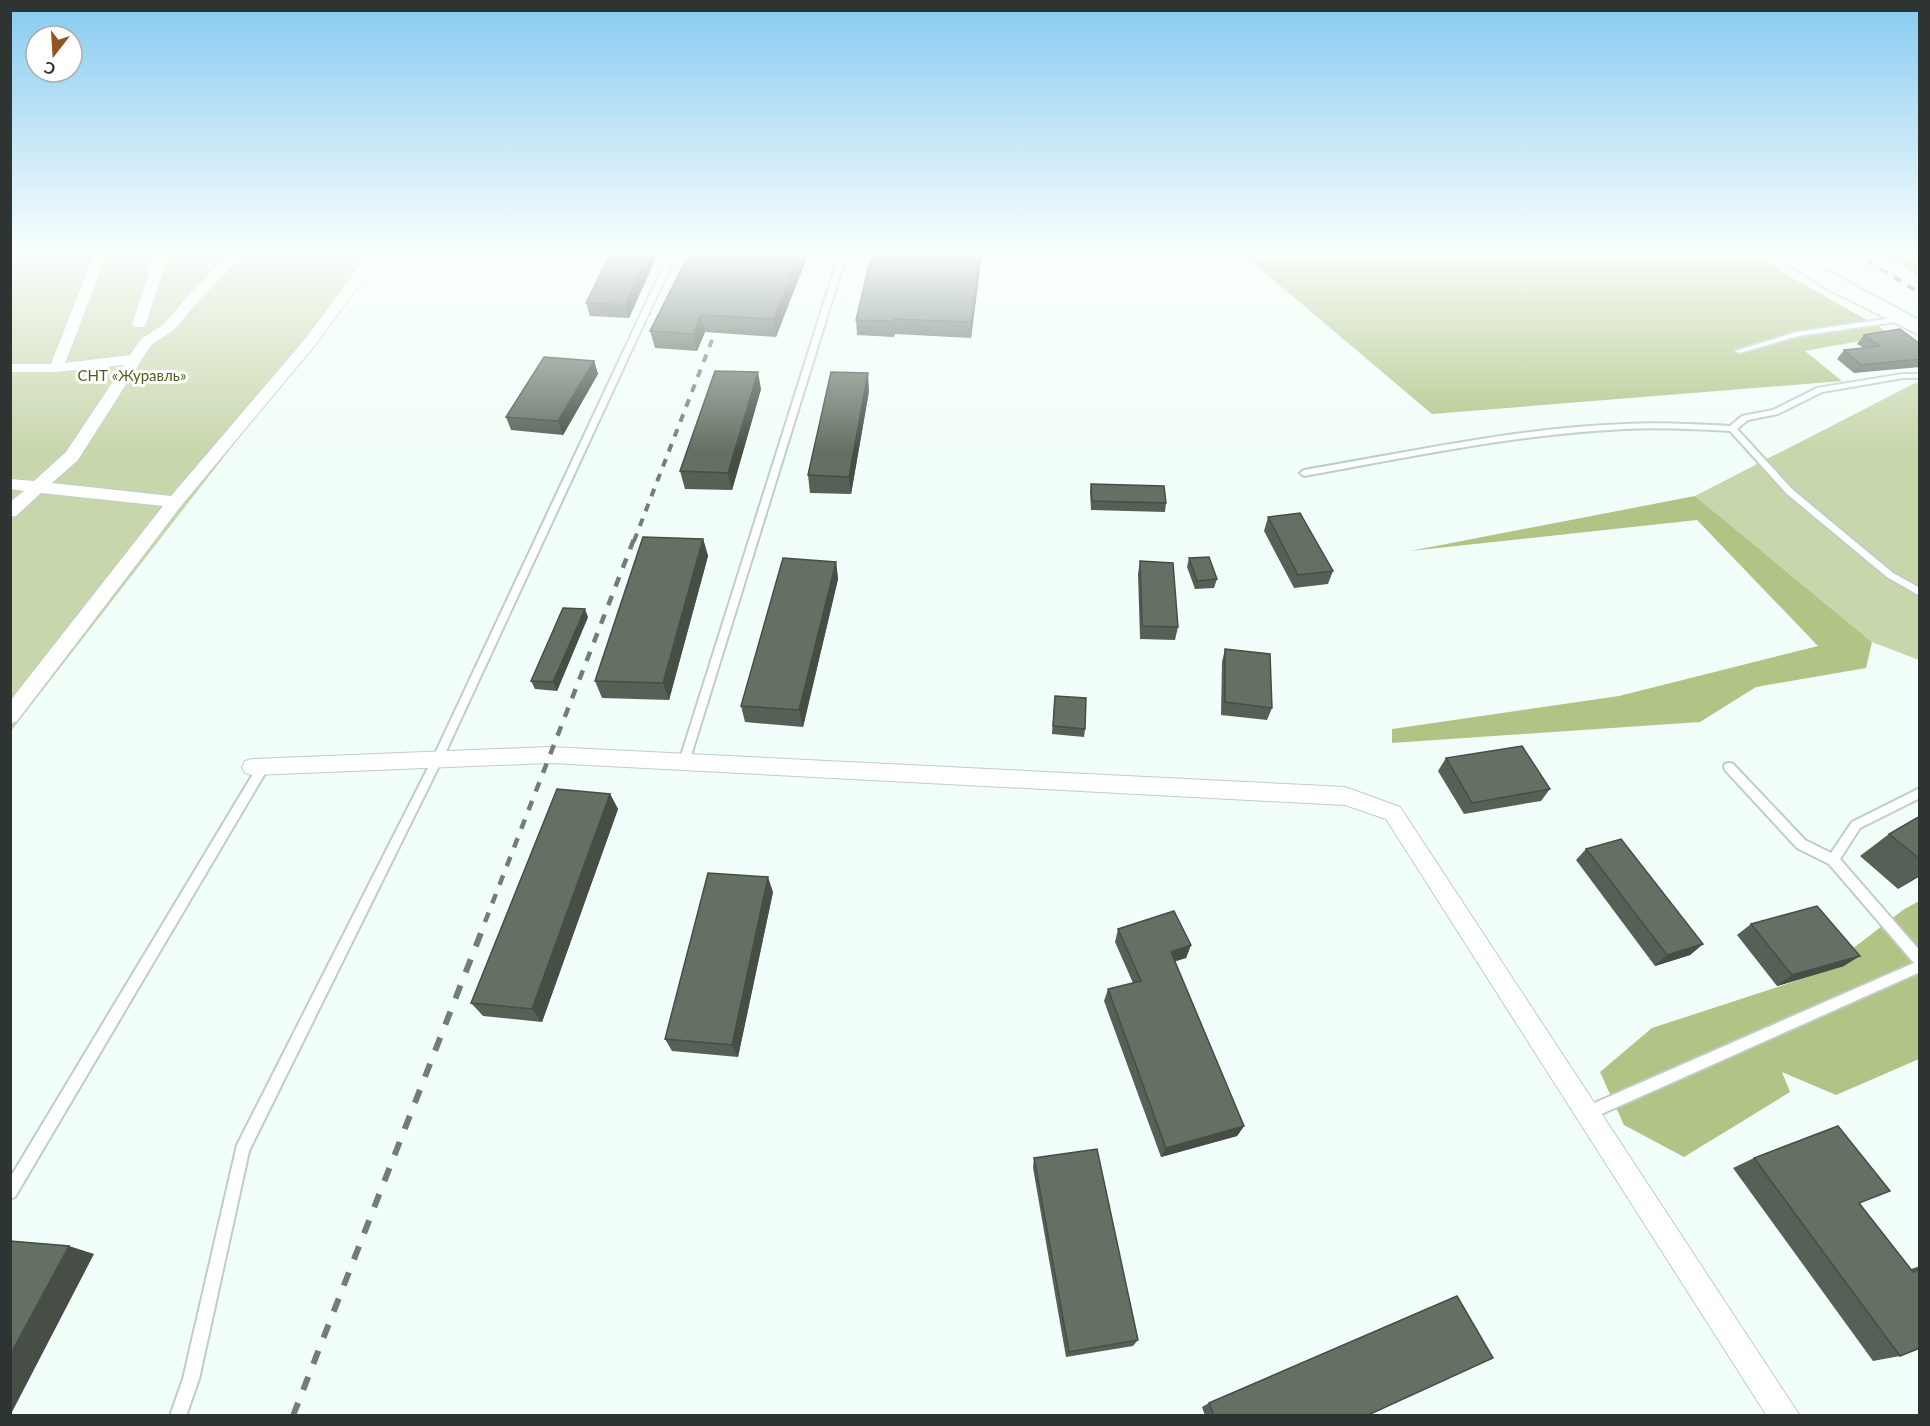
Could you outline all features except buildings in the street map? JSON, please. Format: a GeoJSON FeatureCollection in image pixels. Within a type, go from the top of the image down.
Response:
{"type":"FeatureCollection","features":[{"type":"Feature","properties":{"kind":"street"},"geometry":{"type":"LineString","coordinates":[[56,368],[76,319]]}},
{"type":"Feature","properties":{"kind":"street"},"geometry":{"type":"LineString","coordinates":[[140,324],[142,319]]}},
{"type":"Feature","properties":{"kind":"street"},"geometry":{"type":"LineString","coordinates":[[10,512],[72,456],[146,342],[169,327],[176,319]]}},
{"type":"Feature","properties":{"kind":"street"},"geometry":{"type":"LineString","coordinates":[[10,716],[175,502],[328,319]]}},
{"type":"Feature","properties":{"kind":"street"},"geometry":{"type":"LineString","coordinates":[[1900,319],[1920,329]]}},
{"type":"Feature","properties":{"kind":"street"},"geometry":{"type":"LineString","coordinates":[[10,368],[56,368],[135,359]]}},
{"type":"Feature","properties":{"kind":"street"},"geometry":{"type":"LineString","coordinates":[[10,484],[36,489],[175,502]]}},
{"type":"Feature","properties":{"kind":"street"},"geometry":{"type":"LineString","coordinates":[[257,767],[550,755],[1346,796],[1393,813],[1785,1416]]}},
{"type":"Feature","properties":{"kind":"lane"},"geometry":{"type":"LineString","coordinates":[[178,1416],[191,1378],[243,1150],[437,760],[643,319]]}},
{"type":"Feature","properties":{"kind":"lane"},"geometry":{"type":"LineString","coordinates":[[684,762],[823,319]]}},
{"type":"Feature","properties":{"kind":"lane"},"geometry":{"type":"LineString","coordinates":[[1739,351],[1797,334],[1900,319]]}},
{"type":"Feature","properties":{"kind":"lane"},"geometry":{"type":"LineString","coordinates":[[1732,429],[1745,418],[1775,412],[1820,390],[1903,376],[1920,376]]}},
{"type":"Feature","properties":{"kind":"lane"},"geometry":{"type":"LineString","coordinates":[[1304,473],[1585,427],[1692,425],[1732,429],[1790,492],[1890,575],[1920,593]]}},
{"type":"Feature","properties":{"kind":"lane"},"geometry":{"type":"LineString","coordinates":[[10,1192],[257,767]]}},
{"type":"Feature","properties":{"kind":"lane"},"geometry":{"type":"LineString","coordinates":[[1729,767],[1800,844],[1833,860],[1920,961]]}},
{"type":"Feature","properties":{"kind":"lane"},"geometry":{"type":"LineString","coordinates":[[1833,860],[1856,825],[1920,792]]}},
{"type":"Feature","properties":{"kind":"lane"},"geometry":{"type":"LineString","coordinates":[[1588,1113],[1920,966]]}},
{"type":"Feature","properties":{"kind":"green space","name":"СНТ «Журавль»"},"geometry":{"type":"Polygon","coordinates":[[[11,319],[331,319],[11,731],[11,319]]]}},
{"type":"Feature","properties":{"kind":"green space"},"geometry":{"type":"Polygon","coordinates":[[[1319,319],[1864,319],[1893,335],[1805,351],[1842,381],[1432,414],[1319,319]]]}},
{"type":"Feature","properties":{"kind":"green space"},"geometry":{"type":"Polygon","coordinates":[[[1919,381],[1919,660],[1872,642],[1695,496],[1919,381]]]}},
{"type":"Feature","properties":{"kind":"green space"},"geometry":{"type":"Polygon","coordinates":[[[1695,496],[1872,642],[1866,668],[1756,687],[1700,722],[1392,743],[1392,729],[1619,696],[1818,646],[1697,520],[1410,551],[1695,496]]]}},
{"type":"Feature","properties":{"kind":"green space"},"geometry":{"type":"Polygon","coordinates":[[[1919,901],[1919,1059],[1836,1095],[1782,1072],[1790,1092],[1684,1157],[1624,1125],[1600,1072],[1652,1028],[1808,977],[1919,901]]]}},
{"type":"Feature","properties":{"kind":"railway"},"geometry":{"type":"LineString","coordinates":[[634,541],[720,319]]}},
{"type":"Feature","properties":{"kind":"railway"},"geometry":{"type":"LineString","coordinates":[[485,922],[634,539]]}},
{"type":"Feature","properties":{"kind":"railway"},"geometry":{"type":"LineString","coordinates":[[293,1416],[486,920]]}}]}
